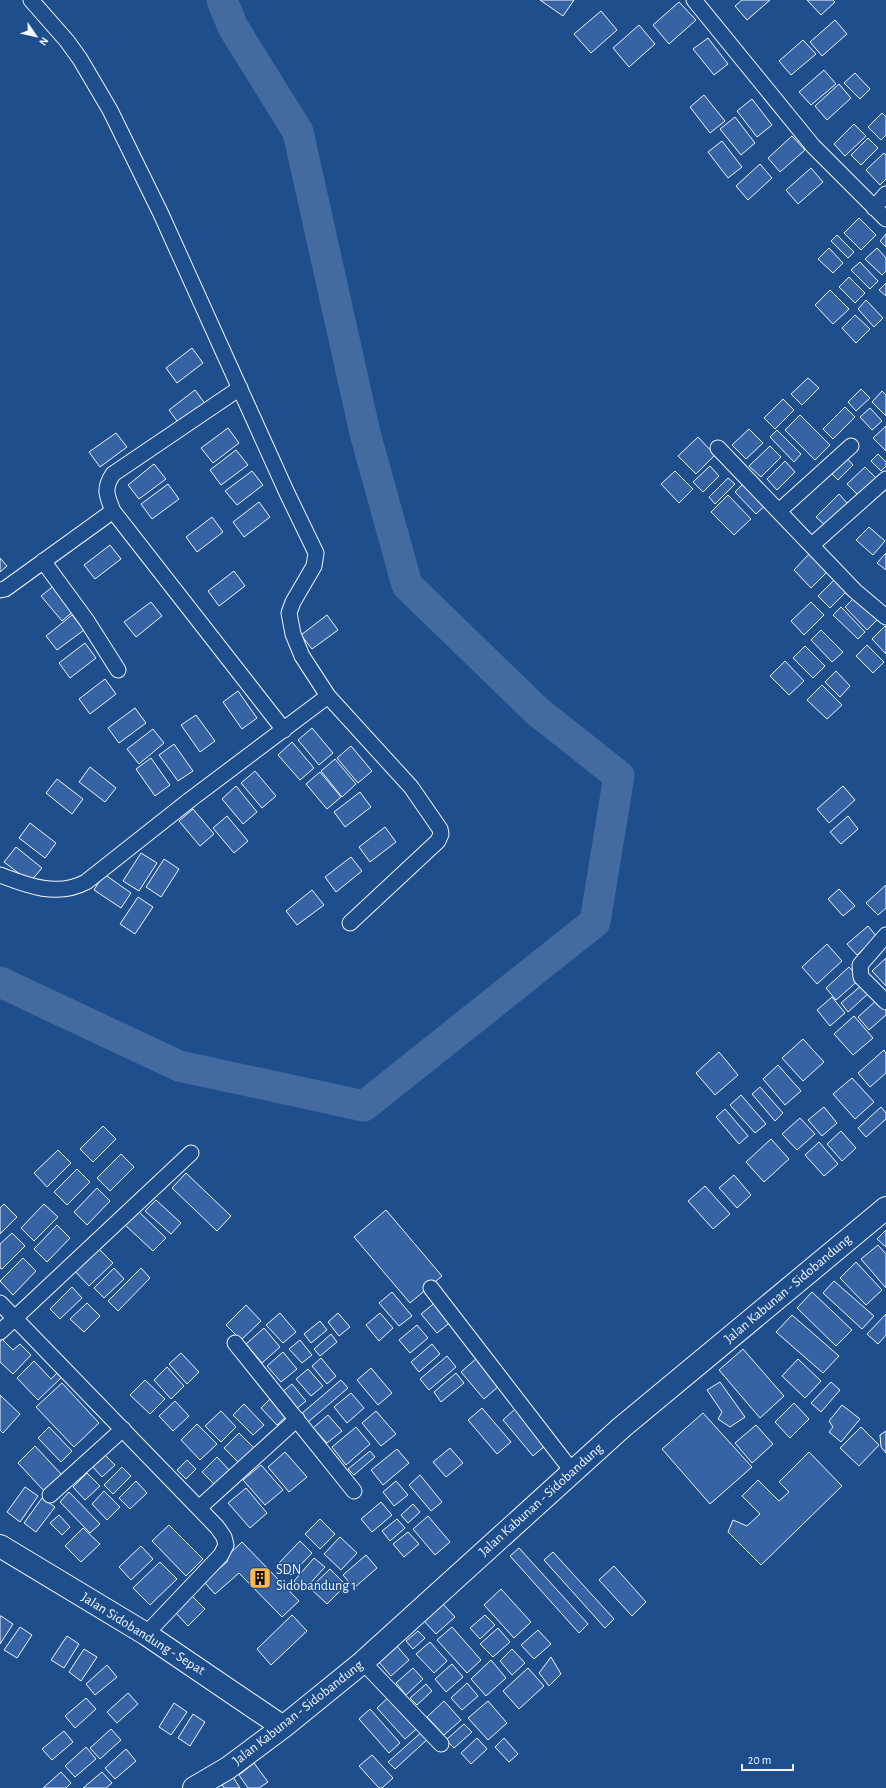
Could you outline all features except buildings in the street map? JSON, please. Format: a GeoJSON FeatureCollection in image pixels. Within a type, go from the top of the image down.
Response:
{"type":"FeatureCollection","features":[{"type":"Feature","properties":{"kind":"street"},"geometry":{"type":"LineString","coordinates":[[31,0],[67,41],[80,59],[110,110],[161,214],[316,553],[314,566],[293,602],[289,613],[293,634],[302,656],[328,696],[410,787],[435,822],[441,834],[438,841],[350,923]]}},
{"type":"Feature","properties":{"kind":"street"},"geometry":{"type":"LineString","coordinates":[[694,0],[813,146],[886,219]]}},
{"type":"Feature","properties":{"kind":"street"},"geometry":{"type":"LineString","coordinates":[[874,208],[886,194]]}},
{"type":"Feature","properties":{"kind":"street"},"geometry":{"type":"LineString","coordinates":[[240,388],[113,474],[107,482],[106,493],[113,511],[284,730]]}},
{"type":"Feature","properties":{"kind":"street"},"geometry":{"type":"LineString","coordinates":[[779,511],[851,446]]}},
{"type":"Feature","properties":{"kind":"street"},"geometry":{"type":"LineString","coordinates":[[718,448],[856,590],[886,617]]}},
{"type":"Feature","properties":{"kind":"street"},"geometry":{"type":"LineString","coordinates":[[812,545],[886,479]]}},
{"type":"Feature","properties":{"kind":"street"},"geometry":{"type":"LineString","coordinates":[[0,590],[5,589],[113,511]]}},
{"type":"Feature","properties":{"kind":"street"},"geometry":{"type":"LineString","coordinates":[[43,562],[87,621],[118,670]]}},
{"type":"Feature","properties":{"kind":"street"},"geometry":{"type":"LineString","coordinates":[[0,875],[20,883],[61,890],[76,887],[86,882],[191,799],[328,696]]}},
{"type":"Feature","properties":{"kind":"street"},"geometry":{"type":"LineString","coordinates":[[886,935],[866,956],[860,965],[861,976],[886,1002]]}},
{"type":"Feature","properties":{"kind":"street"},"geometry":{"type":"LineString","coordinates":[[0,1332],[191,1153]]}},
{"type":"Feature","properties":{"kind":"street","name":"Jalan Kabunan - Sidobandung"},"geometry":{"type":"LineString","coordinates":[[194,1788],[228,1768],[283,1727],[363,1662],[620,1428],[886,1208]]}},
{"type":"Feature","properties":{"kind":"street"},"geometry":{"type":"LineString","coordinates":[[431,1288],[572,1472]]}},
{"type":"Feature","properties":{"kind":"street"},"geometry":{"type":"LineString","coordinates":[[0,1303],[218,1527],[224,1538],[226,1545],[221,1555],[146,1634]]}},
{"type":"Feature","properties":{"kind":"street"},"geometry":{"type":"LineString","coordinates":[[235,1343],[354,1491]]}},
{"type":"Feature","properties":{"kind":"street"},"geometry":{"type":"LineString","coordinates":[[199,1508],[296,1419]]}},
{"type":"Feature","properties":{"kind":"street"},"geometry":{"type":"LineString","coordinates":[[50,1495],[123,1429]]}},
{"type":"Feature","properties":{"kind":"street","name":"Jalan Sidobandung - Sepat"},"geometry":{"type":"LineString","coordinates":[[0,1546],[146,1634],[283,1727]]}},
{"type":"Feature","properties":{"kind":"street"},"geometry":{"type":"LineString","coordinates":[[363,1662],[441,1744]]}},
{"type":"Feature","properties":{"kind":"waterway"},"geometry":{"type":"LineString","coordinates":[[0,982],[179,1066],[364,1106],[595,922],[619,776],[537,711],[407,585],[365,433],[298,132],[233,27],[222,0]]}},
{"type":"Feature","properties":{"kind":"place","name":"SDN Sidobandung 1"},"geometry":{"type":"Point","coordinates":[260,1578]}}]}
